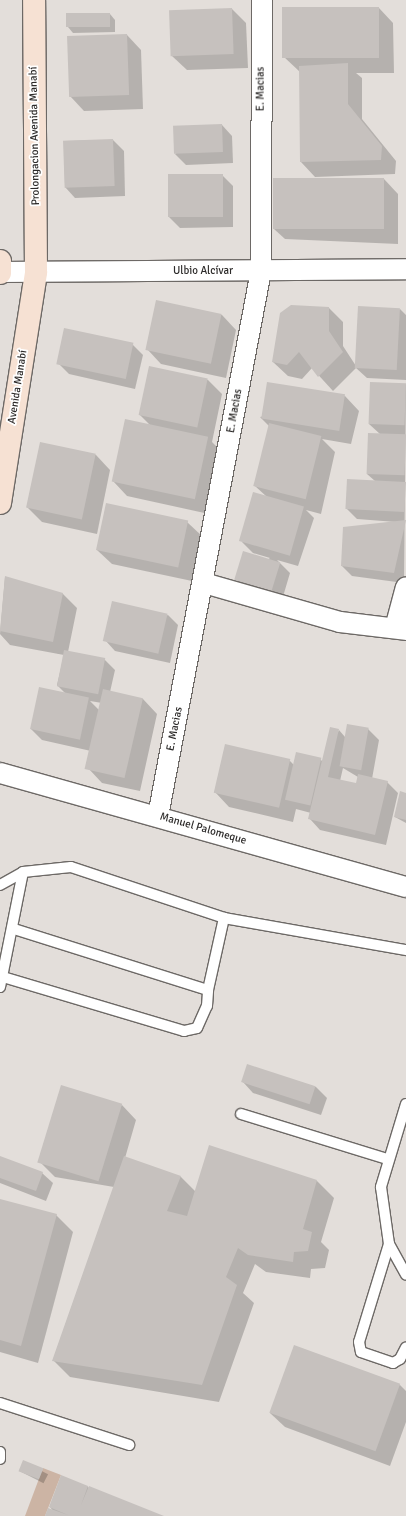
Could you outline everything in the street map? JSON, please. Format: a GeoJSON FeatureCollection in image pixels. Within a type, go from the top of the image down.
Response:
{"type":"FeatureCollection","features":[{"type":"Feature","properties":{"kind":"main road","name":"Prolongacion Avenida Manabí"},"geometry":{"type":"LineString","coordinates":[[34,0],[36,272]]}},
{"type":"Feature","properties":{"kind":"main road"},"geometry":{"type":"LineString","coordinates":[[0,261],[0,272]]}},
{"type":"Feature","properties":{"kind":"main road","name":"Avenida Manabí"},"geometry":{"type":"LineString","coordinates":[[0,503],[36,272]]}},
{"type":"Feature","properties":{"kind":"street","name":"E. Macias"},"geometry":{"type":"LineString","coordinates":[[158,816],[204,583],[261,271],[262,0]]}},
{"type":"Feature","properties":{"kind":"street","name":"Ulbio Alcívar"},"geometry":{"type":"LineString","coordinates":[[0,272],[406,269]]}},
{"type":"Feature","properties":{"kind":"street"},"geometry":{"type":"LineString","coordinates":[[204,583],[340,622],[401,629],[406,587]]}},
{"type":"Feature","properties":{"kind":"street","name":"Manuel Palomeque"},"geometry":{"type":"LineString","coordinates":[[0,773],[158,816],[406,887]]}},
{"type":"Feature","properties":{"kind":"lane"},"geometry":{"type":"LineString","coordinates":[[0,885],[23,872],[71,867],[224,918],[406,950]]}},
{"type":"Feature","properties":{"kind":"lane"},"geometry":{"type":"LineString","coordinates":[[23,872],[14,929],[1,982],[184,1031],[197,1028],[207,1006],[208,990],[224,918]]}},
{"type":"Feature","properties":{"kind":"lane"},"geometry":{"type":"LineString","coordinates":[[14,929],[208,990]]}},
{"type":"Feature","properties":{"kind":"lane"},"geometry":{"type":"LineString","coordinates":[[406,1104],[387,1159],[382,1187],[389,1244],[406,1275]]}},
{"type":"Feature","properties":{"kind":"lane"},"geometry":{"type":"LineString","coordinates":[[240,1114],[387,1159]]}},
{"type":"Feature","properties":{"kind":"lane"},"geometry":{"type":"LineString","coordinates":[[389,1244],[359,1342],[361,1352],[393,1363],[400,1358],[406,1347]]}},
{"type":"Feature","properties":{"kind":"lane"},"geometry":{"type":"LineString","coordinates":[[0,1403],[129,1446]]}},
{"type":"Feature","properties":{"kind":"lane"},"geometry":{"type":"LineString","coordinates":[[0,1452],[0,1459]]}},
{"type":"Feature","properties":{"kind":"shaded area"},"geometry":{"type":"Polygon","coordinates":[[[43,1468],[61,1475],[45,1516],[25,1516],[43,1468]]]}},
{"type":"Feature","properties":{"kind":"building"},"geometry":{"type":"Polygon","coordinates":[[[282,7],[379,7],[379,58],[282,58],[282,7]]]}},
{"type":"Feature","properties":{"kind":"building"},"geometry":{"type":"Polygon","coordinates":[[[232,8],[234,54],[171,56],[169,10],[232,8]]]}},
{"type":"Feature","properties":{"kind":"building"},"geometry":{"type":"Polygon","coordinates":[[[66,13],[110,13],[110,27],[66,27],[66,13]]]}},
{"type":"Feature","properties":{"kind":"building"},"geometry":{"type":"Polygon","coordinates":[[[127,34],[129,95],[69,97],[67,36],[127,34]]]}},
{"type":"Feature","properties":{"kind":"building"},"geometry":{"type":"Polygon","coordinates":[[[348,63],[348,104],[382,146],[381,160],[300,162],[299,66],[348,63]]]}},
{"type":"Feature","properties":{"kind":"building"},"geometry":{"type":"Polygon","coordinates":[[[222,124],[223,152],[174,154],[173,126],[222,124]]]}},
{"type":"Feature","properties":{"kind":"building"},"geometry":{"type":"Polygon","coordinates":[[[113,139],[115,186],[65,188],[63,141],[113,139]]]}},
{"type":"Feature","properties":{"kind":"building"},"geometry":{"type":"Polygon","coordinates":[[[168,174],[223,174],[223,217],[168,217],[168,174]]]}},
{"type":"Feature","properties":{"kind":"building"},"geometry":{"type":"Polygon","coordinates":[[[273,178],[384,178],[384,229],[273,229],[273,178]]]}},
{"type":"Feature","properties":{"kind":"building"},"geometry":{"type":"Polygon","coordinates":[[[156,300],[222,314],[211,364],[145,350],[156,300]]]}},
{"type":"Feature","properties":{"kind":"building"},"geometry":{"type":"Polygon","coordinates":[[[291,305],[329,307],[329,331],[343,352],[318,377],[299,352],[287,365],[272,362],[280,313],[291,305]]]}},
{"type":"Feature","properties":{"kind":"building"},"geometry":{"type":"Polygon","coordinates":[[[358,306],[400,308],[397,370],[355,368],[358,306]]]}},
{"type":"Feature","properties":{"kind":"building"},"geometry":{"type":"Polygon","coordinates":[[[64,328],[133,343],[126,379],[56,364],[64,328]]]}},
{"type":"Feature","properties":{"kind":"building"},"geometry":{"type":"Polygon","coordinates":[[[149,366],[208,378],[197,427],[139,415],[149,366]]]}},
{"type":"Feature","properties":{"kind":"building"},"geometry":{"type":"Polygon","coordinates":[[[267,382],[345,394],[339,431],[261,419],[267,382]]]}},
{"type":"Feature","properties":{"kind":"building"},"geometry":{"type":"Polygon","coordinates":[[[370,382],[406,383],[405,425],[369,424],[370,382]]]}},
{"type":"Feature","properties":{"kind":"building"},"geometry":{"type":"Polygon","coordinates":[[[125,419],[208,437],[195,499],[112,482],[125,419]]]}},
{"type":"Feature","properties":{"kind":"building"},"geometry":{"type":"Polygon","coordinates":[[[269,423],[321,436],[306,499],[253,486],[269,423]]]}},
{"type":"Feature","properties":{"kind":"building"},"geometry":{"type":"Polygon","coordinates":[[[368,433],[406,434],[405,475],[367,474],[368,433]]]}},
{"type":"Feature","properties":{"kind":"building"},"geometry":{"type":"Polygon","coordinates":[[[40,442],[96,454],[82,519],[26,508],[40,442]]]}},
{"type":"Feature","properties":{"kind":"building"},"geometry":{"type":"Polygon","coordinates":[[[347,479],[406,482],[404,512],[345,509],[347,479]]]}},
{"type":"Feature","properties":{"kind":"building"},"geometry":{"type":"Polygon","coordinates":[[[253,492],[304,507],[290,556],[239,541],[253,492]]]}},
{"type":"Feature","properties":{"kind":"building"},"geometry":{"type":"Polygon","coordinates":[[[106,503],[188,520],[178,567],[96,550],[106,503]]]}},
{"type":"Feature","properties":{"kind":"building"},"geometry":{"type":"Polygon","coordinates":[[[406,520],[394,573],[341,566],[343,527],[406,520]]]}},
{"type":"Feature","properties":{"kind":"building"},"geometry":{"type":"Polygon","coordinates":[[[243,551],[280,562],[272,591],[234,580],[243,551]]]}},
{"type":"Feature","properties":{"kind":"building"},"geometry":{"type":"Polygon","coordinates":[[[5,576],[63,593],[53,642],[0,631],[5,576]]]}},
{"type":"Feature","properties":{"kind":"building"},"geometry":{"type":"Polygon","coordinates":[[[112,601],[168,614],[158,654],[103,641],[112,601]]]}},
{"type":"Feature","properties":{"kind":"building"},"geometry":{"type":"Polygon","coordinates":[[[64,650],[105,658],[98,694],[57,686],[64,650]]]}},
{"type":"Feature","properties":{"kind":"building"},"geometry":{"type":"Polygon","coordinates":[[[39,687],[89,698],[80,740],[30,729],[39,687]]]}},
{"type":"Feature","properties":{"kind":"building"},"geometry":{"type":"Polygon","coordinates":[[[103,689],[143,698],[125,778],[85,769],[103,689]]]}},
{"type":"Feature","properties":{"kind":"building"},"geometry":{"type":"Polygon","coordinates":[[[347,724],[369,728],[361,770],[340,766],[347,724]]]}},
{"type":"Feature","properties":{"kind":"building"},"geometry":{"type":"Polygon","coordinates":[[[330,727],[339,729],[328,777],[356,783],[358,774],[388,781],[375,835],[308,819],[330,727]]]}},
{"type":"Feature","properties":{"kind":"building"},"geometry":{"type":"Polygon","coordinates":[[[225,744],[290,759],[279,808],[214,793],[225,744]]]}},
{"type":"Feature","properties":{"kind":"building"},"geometry":{"type":"Polygon","coordinates":[[[296,752],[321,758],[310,806],[285,800],[296,752]]]}},
{"type":"Feature","properties":{"kind":"building"},"geometry":{"type":"Polygon","coordinates":[[[400,791],[406,793],[406,820],[394,817],[400,791]]]}},
{"type":"Feature","properties":{"kind":"building"},"geometry":{"type":"Polygon","coordinates":[[[247,1064],[315,1086],[310,1104],[241,1082],[247,1064]]]}},
{"type":"Feature","properties":{"kind":"building"},"geometry":{"type":"Polygon","coordinates":[[[61,1085],[122,1104],[99,1181],[37,1162],[61,1085]]]}},
{"type":"Feature","properties":{"kind":"building"},"geometry":{"type":"Polygon","coordinates":[[[209,1145],[317,1180],[303,1229],[312,1232],[308,1251],[294,1252],[293,1262],[248,1255],[238,1248],[226,1277],[237,1285],[202,1385],[52,1361],[124,1156],[181,1176],[167,1211],[187,1216],[209,1145]]]}},
{"type":"Feature","properties":{"kind":"building"},"geometry":{"type":"Polygon","coordinates":[[[0,1156],[43,1172],[36,1191],[0,1178],[0,1156]]]}},
{"type":"Feature","properties":{"kind":"building"},"geometry":{"type":"Polygon","coordinates":[[[0,1199],[57,1214],[21,1346],[0,1340],[0,1199]]]}},
{"type":"Feature","properties":{"kind":"building"},"geometry":{"type":"Polygon","coordinates":[[[294,1345],[400,1384],[376,1451],[269,1413],[294,1345]]]}},
{"type":"Feature","properties":{"kind":"building"},"geometry":{"type":"Polygon","coordinates":[[[23,1460],[43,1468],[39,1479],[19,1471],[23,1460]]]}},
{"type":"Feature","properties":{"kind":"building"},"geometry":{"type":"Polygon","coordinates":[[[61,1475],[88,1486],[81,1505],[89,1486],[164,1516],[45,1516],[48,1508],[68,1515],[49,1507],[61,1475]]]}}]}
